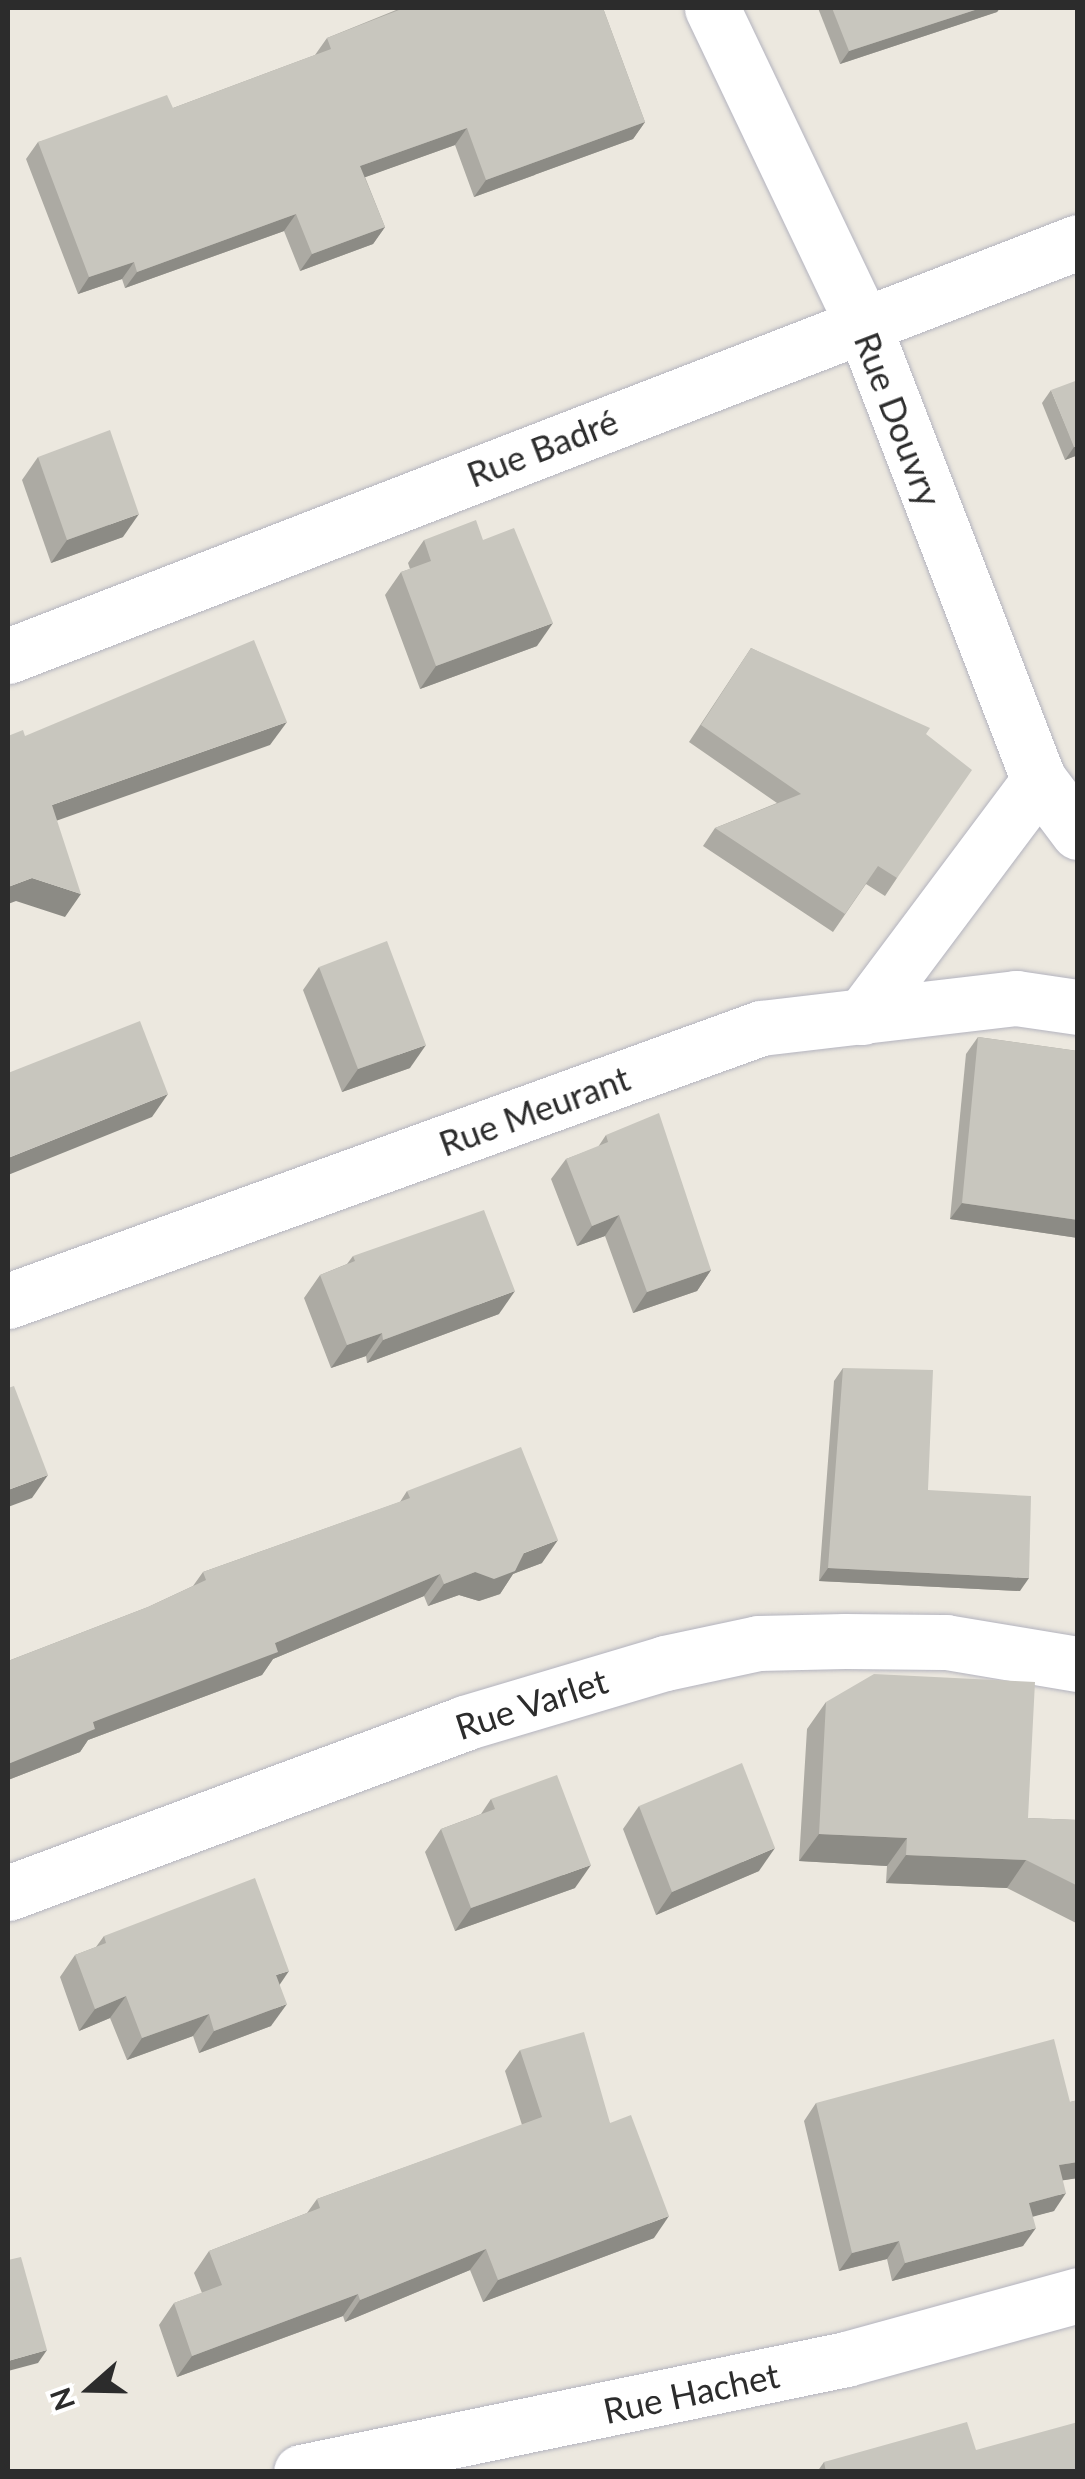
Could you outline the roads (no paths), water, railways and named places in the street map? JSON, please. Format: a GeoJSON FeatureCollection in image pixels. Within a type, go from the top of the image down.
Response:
{"type":"FeatureCollection","features":[{"type":"Feature","properties":{"kind":"street","name":"Rue Douvry"},"geometry":{"type":"LineString","coordinates":[[712,8],[862,322],[1039,780],[1078,832]]}},
{"type":"Feature","properties":{"kind":"street","name":"Rue Badré"},"geometry":{"type":"LineString","coordinates":[[8,656],[862,322],[1078,242]]}},
{"type":"Feature","properties":{"kind":"street"},"geometry":{"type":"LineString","coordinates":[[862,1017],[1039,780]]}},
{"type":"Feature","properties":{"kind":"street","name":"Rue Meurant"},"geometry":{"type":"LineString","coordinates":[[8,1301],[761,1028],[1016,998],[1078,1006]]}},
{"type":"Feature","properties":{"kind":"street","name":"Rue Varlet"},"geometry":{"type":"LineString","coordinates":[[8,1893],[464,1723],[665,1663],[758,1643],[946,1642],[1078,1664]]}},
{"type":"Feature","properties":{"kind":"street","name":"Rue Hachet"},"geometry":{"type":"LineString","coordinates":[[301,2472],[846,2360],[1078,2296]]}}]}
